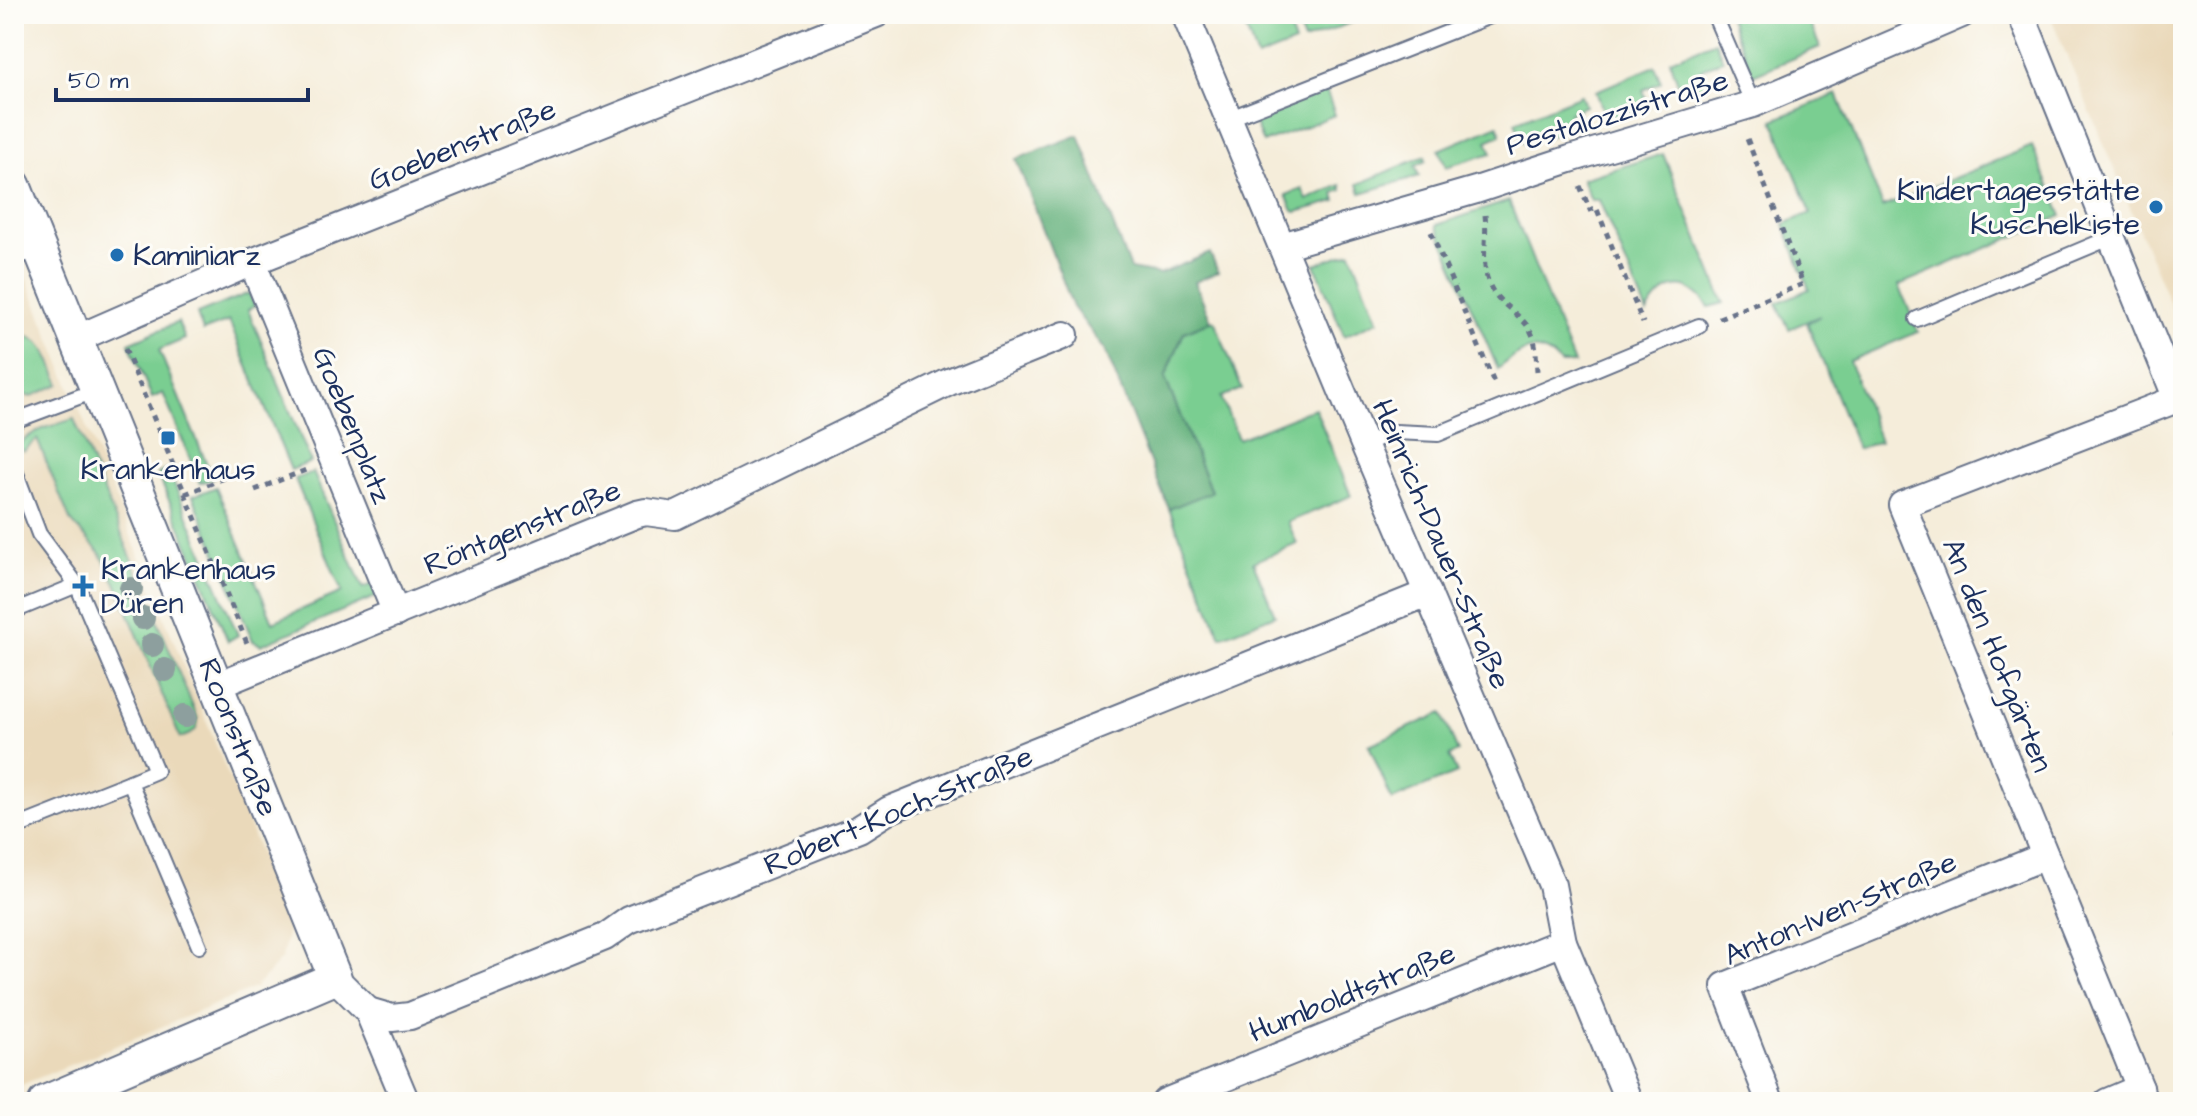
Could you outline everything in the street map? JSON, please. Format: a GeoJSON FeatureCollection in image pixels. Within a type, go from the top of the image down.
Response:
{"type":"FeatureCollection","features":[{"type":"Feature","properties":{"kind":"street","name":"Goebenstraße"},"geometry":{"type":"LineString","coordinates":[[76,339],[252,262],[876,14]]}},
{"type":"Feature","properties":{"kind":"street","name":"Heinrich-Dauer-Straße"},"geometry":{"type":"LineString","coordinates":[[1185,14],[1552,885],[1563,942],[1629,1102]]}},
{"type":"Feature","properties":{"kind":"street","name":"Pestalozzistraße"},"geometry":{"type":"LineString","coordinates":[[1282,246],[1744,107],[1962,14]]}},
{"type":"Feature","properties":{"kind":"street"},"geometry":{"type":"LineString","coordinates":[[2021,14],[2180,401]]}},
{"type":"Feature","properties":{"kind":"street","name":"Roonstraße"},"geometry":{"type":"LineString","coordinates":[[14,185],[27,254],[76,339],[335,978],[368,1011],[406,1102]]}},
{"type":"Feature","properties":{"kind":"street","name":"Goebenplatz"},"geometry":{"type":"LineString","coordinates":[[252,262],[396,613]]}},
{"type":"Feature","properties":{"kind":"street","name":"Röntgenstraße"},"geometry":{"type":"LineString","coordinates":[[218,685],[637,514],[646,512],[675,516],[949,382],[1065,335]]}},
{"type":"Feature","properties":{"kind":"street","name":"An den Hofgärten"},"geometry":{"type":"LineString","coordinates":[[2142,1095],[1902,505],[2180,401]]}},
{"type":"Feature","properties":{"kind":"street","name":"Robert-Koch-Straße"},"geometry":{"type":"LineString","coordinates":[[368,1011],[392,1018],[410,1016],[605,937],[629,920],[859,829],[889,810],[1428,593]]}},
{"type":"Feature","properties":{"kind":"street","name":"Anton-Iven-Straße"},"geometry":{"type":"LineString","coordinates":[[1770,1102],[1725,986],[2045,856]]}},
{"type":"Feature","properties":{"kind":"street","name":"Humboldtstraße"},"geometry":{"type":"LineString","coordinates":[[1165,1102],[1563,942]]}},
{"type":"Feature","properties":{"kind":"street"},"geometry":{"type":"LineString","coordinates":[[45,1102],[335,978]]}},
{"type":"Feature","properties":{"kind":"street"},"geometry":{"type":"LineString","coordinates":[[2107,1102],[2142,1095]]}},
{"type":"Feature","properties":{"kind":"lane"},"geometry":{"type":"LineString","coordinates":[[1228,119],[1495,14]]}},
{"type":"Feature","properties":{"kind":"lane"},"geometry":{"type":"LineString","coordinates":[[1714,14],[1744,107]]}},
{"type":"Feature","properties":{"kind":"lane"},"geometry":{"type":"LineString","coordinates":[[1917,319],[2112,237]]}},
{"type":"Feature","properties":{"kind":"lane"},"geometry":{"type":"LineString","coordinates":[[1364,444],[1395,432],[1438,434],[1699,326]]}},
{"type":"Feature","properties":{"kind":"lane"},"geometry":{"type":"LineString","coordinates":[[14,421],[97,390]]}},
{"type":"Feature","properties":{"kind":"lane"},"geometry":{"type":"LineString","coordinates":[[14,468],[39,534],[77,585],[156,771],[14,828]]}},
{"type":"Feature","properties":{"kind":"lane"},"geometry":{"type":"LineString","coordinates":[[14,611],[77,585]]}},
{"type":"Feature","properties":{"kind":"lane"},"geometry":{"type":"LineString","coordinates":[[130,782],[199,946]]}},
{"type":"Feature","properties":{"kind":"path"},"geometry":{"type":"LineString","coordinates":[[1699,326],[1803,284],[1744,107]]}},
{"type":"Feature","properties":{"kind":"path"},"geometry":{"type":"LineString","coordinates":[[1570,159],[1590,210],[1596,207],[1652,346]]}},
{"type":"Feature","properties":{"kind":"path"},"geometry":{"type":"LineString","coordinates":[[1476,190],[1486,222],[1484,270],[1492,290],[1527,325],[1534,337],[1539,392]]}},
{"type":"Feature","properties":{"kind":"path"},"geometry":{"type":"LineString","coordinates":[[1420,205],[1504,406]]}},
{"type":"Feature","properties":{"kind":"path"},"geometry":{"type":"LineString","coordinates":[[14,305],[29,299]]}},
{"type":"Feature","properties":{"kind":"path"},"geometry":{"type":"LineString","coordinates":[[114,322],[258,670]]}},
{"type":"Feature","properties":{"kind":"path"},"geometry":{"type":"LineString","coordinates":[[2183,451],[2177,474],[2183,491]]}},
{"type":"Feature","properties":{"kind":"path"},"geometry":{"type":"LineString","coordinates":[[255,490],[333,459]]}},
{"type":"Feature","properties":{"kind":"path"},"geometry":{"type":"LineString","coordinates":[[185,494],[247,469]]}},
{"type":"Feature","properties":{"kind":"path"},"geometry":{"type":"LineString","coordinates":[[2183,693],[2176,732],[2183,749]]}},
{"type":"Feature","properties":{"kind":"shaded area","name":"Kindertagesstätte Kuschelkiste"},"geometry":{"type":"Polygon","coordinates":[[[2065,14],[2183,14],[2183,335],[2052,20],[2065,14]]]}},
{"type":"Feature","properties":{"kind":"shaded area","name":"Krankenhaus Düren"},"geometry":{"type":"Polygon","coordinates":[[[14,249],[289,924],[282,958],[255,988],[14,1088],[14,249]]]}},
{"type":"Feature","properties":{"kind":"green space"},"geometry":{"type":"Polygon","coordinates":[[[1240,14],[1284,14],[1295,43],[1257,58],[1240,14]]]}},
{"type":"Feature","properties":{"kind":"green space"},"geometry":{"type":"Polygon","coordinates":[[[1293,14],[1373,14],[1304,41],[1293,14]]]}},
{"type":"Feature","properties":{"kind":"green space"},"geometry":{"type":"Polygon","coordinates":[[[1728,14],[1806,14],[1820,47],[1753,75],[1728,14]]]}},
{"type":"Feature","properties":{"kind":"green space"},"geometry":{"type":"Polygon","coordinates":[[[1715,41],[1723,60],[1701,69],[1708,87],[1682,95],[1670,60],[1715,41]]]}},
{"type":"Feature","properties":{"kind":"green space"},"geometry":{"type":"Polygon","coordinates":[[[1655,66],[1661,82],[1643,90],[1649,107],[1606,118],[1596,91],[1655,66]]]}},
{"type":"Feature","properties":{"kind":"green space"},"geometry":{"type":"Polygon","coordinates":[[[1326,90],[1335,115],[1263,143],[1253,119],[1326,90]]]}},
{"type":"Feature","properties":{"kind":"green space"},"geometry":{"type":"Polygon","coordinates":[[[1837,94],[1883,207],[2032,146],[2062,216],[1899,285],[1918,332],[1849,361],[1880,441],[1858,449],[1807,323],[1820,316],[1789,329],[1777,303],[1809,289],[1784,224],[1811,213],[1773,120],[1837,94]]]}},
{"type":"Feature","properties":{"kind":"green space"},"geometry":{"type":"Polygon","coordinates":[[[1581,95],[1585,106],[1569,113],[1574,129],[1524,143],[1515,122],[1581,95]]]}},
{"type":"Feature","properties":{"kind":"green space"},"geometry":{"type":"Polygon","coordinates":[[[1498,125],[1501,135],[1487,141],[1492,153],[1446,167],[1439,150],[1498,125]]]}},
{"type":"Feature","properties":{"kind":"green space"},"geometry":{"type":"Polygon","coordinates":[[[1079,135],[1130,269],[1159,274],[1210,253],[1218,272],[1195,282],[1211,321],[1184,332],[1165,378],[1211,492],[1169,509],[1105,350],[1073,307],[1016,159],[1079,135]]]}},
{"type":"Feature","properties":{"kind":"green space"},"geometry":{"type":"Polygon","coordinates":[[[1663,154],[1724,303],[1709,307],[1693,291],[1676,287],[1661,294],[1647,313],[1599,200],[1591,200],[1582,179],[1663,154]]]}},
{"type":"Feature","properties":{"kind":"green space"},"geometry":{"type":"Polygon","coordinates":[[[1425,156],[1426,161],[1415,166],[1419,176],[1361,193],[1358,184],[1425,156]]]}},
{"type":"Feature","properties":{"kind":"green space"},"geometry":{"type":"Polygon","coordinates":[[[1341,185],[1342,190],[1334,193],[1336,201],[1297,212],[1293,211],[1286,195],[1302,189],[1307,200],[1341,185]]]}},
{"type":"Feature","properties":{"kind":"green space"},"geometry":{"type":"Polygon","coordinates":[[[1509,201],[1574,364],[1561,364],[1544,352],[1529,350],[1498,369],[1436,225],[1509,201]]]}},
{"type":"Feature","properties":{"kind":"green space"},"geometry":{"type":"Polygon","coordinates":[[[1351,252],[1378,321],[1344,336],[1315,264],[1351,252]]]}},
{"type":"Feature","properties":{"kind":"green space"},"geometry":{"type":"Polygon","coordinates":[[[249,293],[255,306],[248,310],[311,462],[291,470],[229,321],[203,331],[197,314],[249,293]]]}},
{"type":"Feature","properties":{"kind":"green space"},"geometry":{"type":"Polygon","coordinates":[[[1214,320],[1242,389],[1221,397],[1238,439],[1315,408],[1351,496],[1288,522],[1297,544],[1253,562],[1275,615],[1221,637],[1169,509],[1211,491],[1165,378],[1184,332],[1214,320]]]}},
{"type":"Feature","properties":{"kind":"green space"},"geometry":{"type":"Polygon","coordinates":[[[178,322],[185,339],[159,350],[213,479],[200,483],[163,393],[152,398],[129,343],[178,322]]]}},
{"type":"Feature","properties":{"kind":"green space"},"geometry":{"type":"Polygon","coordinates":[[[24,335],[43,348],[60,384],[30,397],[16,391],[14,386],[14,339],[24,335]]]}},
{"type":"Feature","properties":{"kind":"green space"},"geometry":{"type":"Polygon","coordinates":[[[74,419],[198,719],[195,730],[180,738],[116,583],[100,553],[70,520],[37,439],[24,451],[18,448],[35,432],[74,419]]]}},
{"type":"Feature","properties":{"kind":"green space"},"geometry":{"type":"Polygon","coordinates":[[[168,469],[238,635],[228,641],[158,474],[168,469]]]}},
{"type":"Feature","properties":{"kind":"green space"},"geometry":{"type":"Polygon","coordinates":[[[313,472],[363,588],[375,583],[380,595],[261,645],[253,641],[193,496],[216,487],[273,622],[342,592],[295,479],[313,472]]]}},
{"type":"Feature","properties":{"kind":"green space"},"geometry":{"type":"Polygon","coordinates":[[[1442,713],[1458,752],[1449,756],[1457,773],[1392,800],[1369,745],[1442,713]]]}},
{"type":"Feature","properties":{"kind":"place","name":"Kindertagesstätte Kuschelkiste"},"geometry":{"type":"Point","coordinates":[2156,207]}},
{"type":"Feature","properties":{"kind":"place","name":"Kaminiarz"},"geometry":{"type":"Point","coordinates":[117,255]}},
{"type":"Feature","properties":{"kind":"place","name":"Krankenhaus"},"geometry":{"type":"Point","coordinates":[168,438]}},
{"type":"Feature","properties":{"kind":"place","name":"Krankenhaus Düren"},"geometry":{"type":"Point","coordinates":[83,586]}}]}
